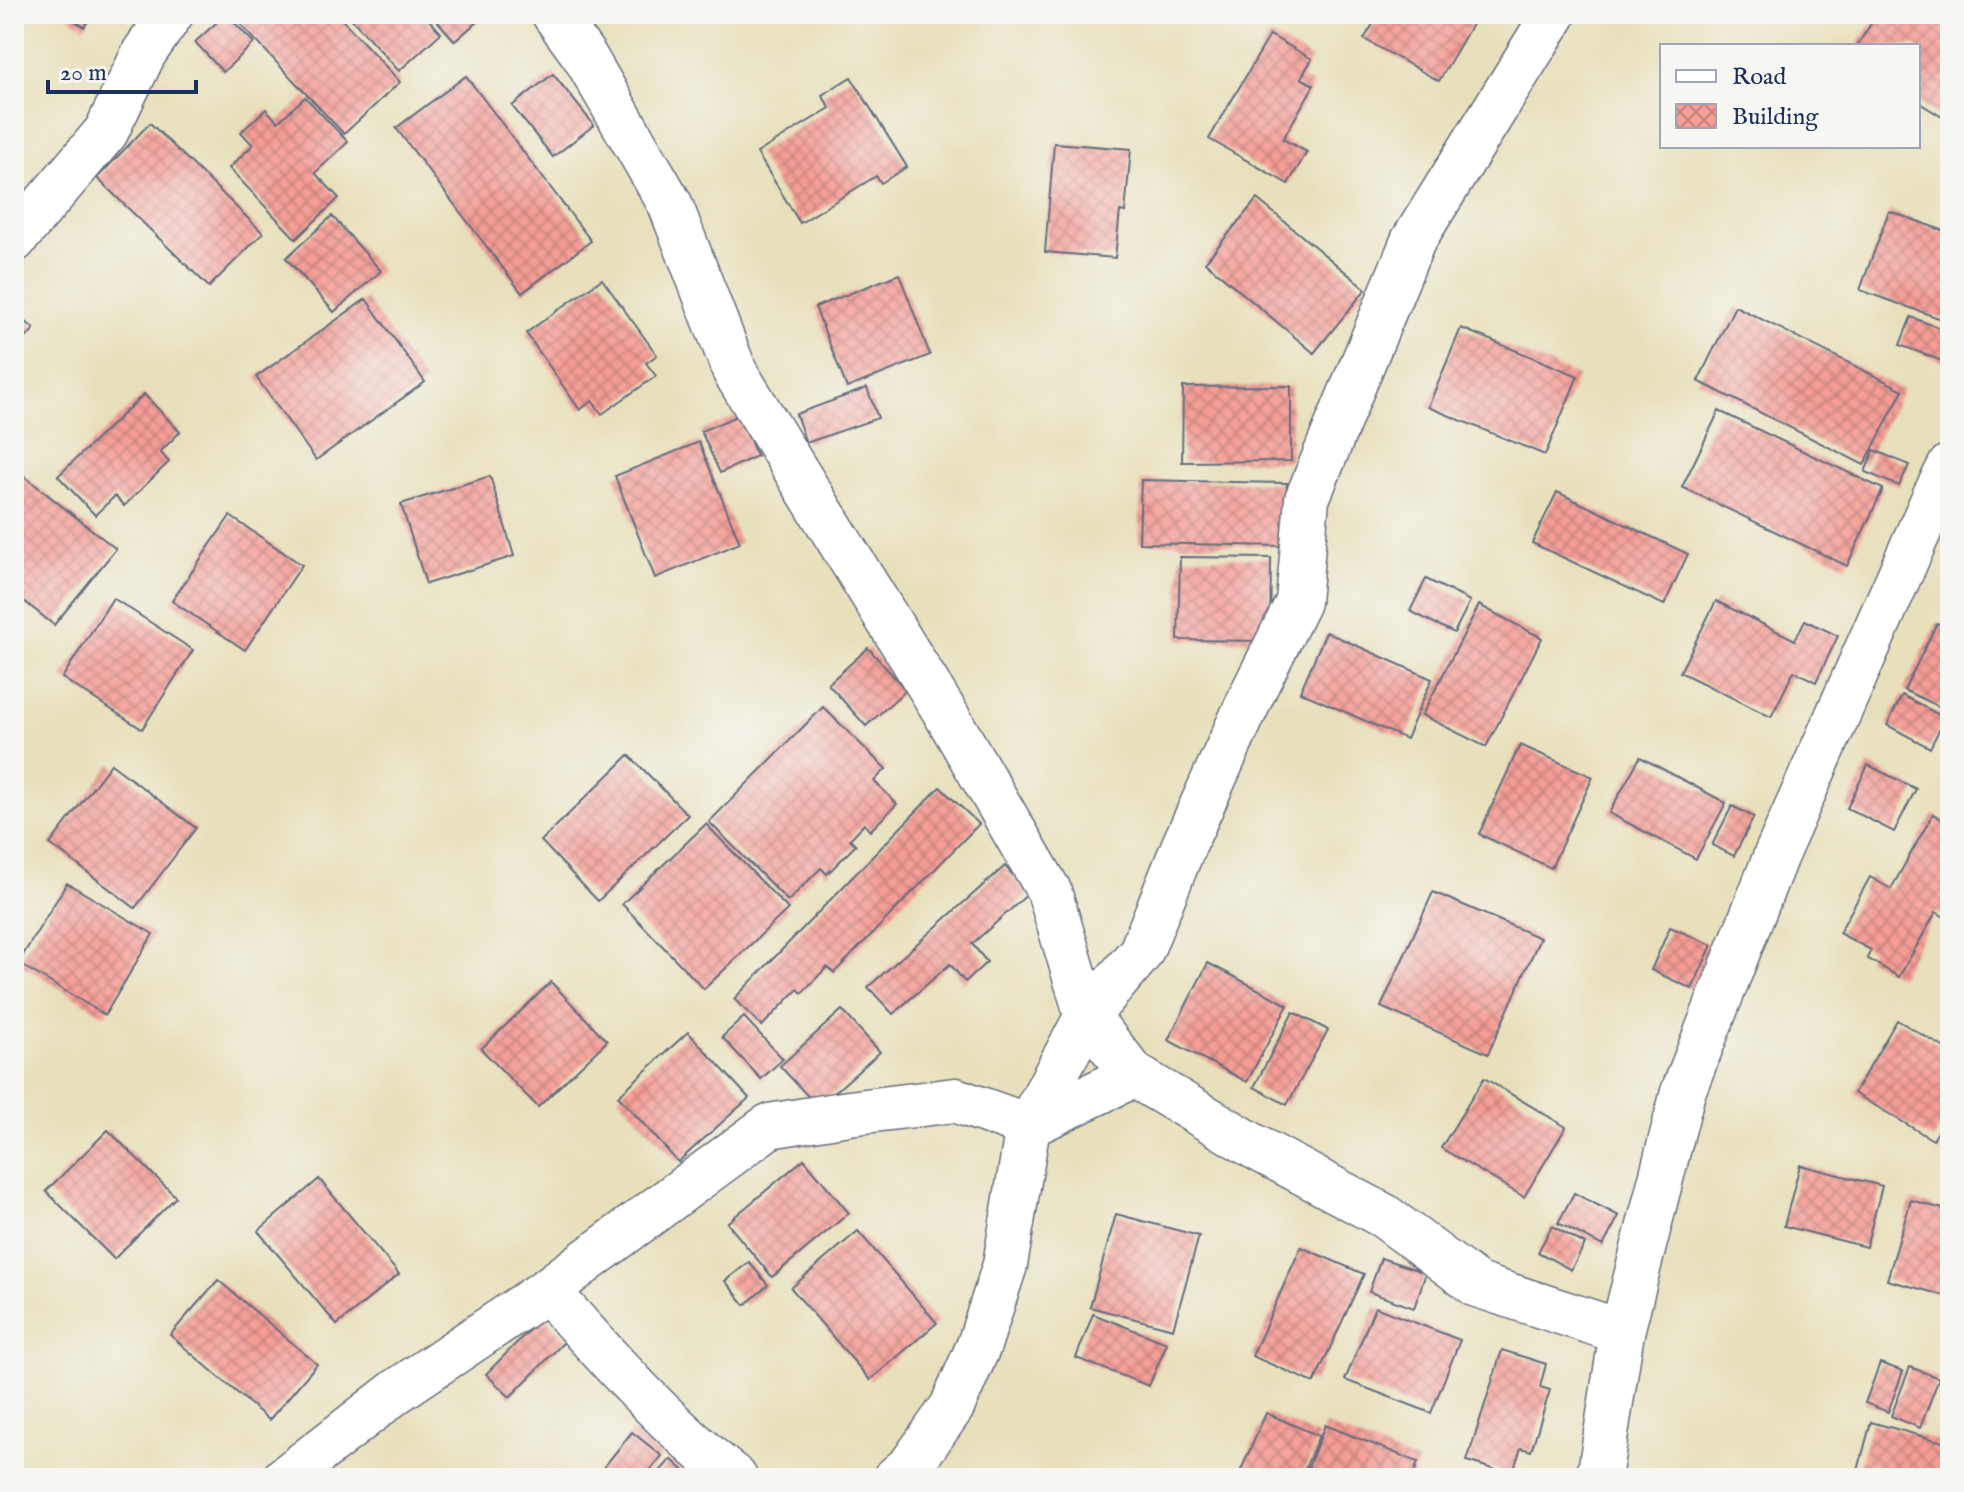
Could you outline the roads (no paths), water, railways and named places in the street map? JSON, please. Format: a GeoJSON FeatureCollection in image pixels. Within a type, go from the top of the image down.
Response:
{"type":"FeatureCollection","features":[{"type":"Feature","properties":{"kind":"street"},"geometry":{"type":"LineString","coordinates":[[14,240],[106,132],[144,53],[171,14]]}},
{"type":"Feature","properties":{"kind":"street"},"geometry":{"type":"LineString","coordinates":[[554,14],[585,57],[670,204],[735,372],[943,709],[1049,891],[1087,1016],[1134,1075],[1257,1148],[1384,1216],[1477,1285],[1622,1332]]}},
{"type":"Feature","properties":{"kind":"street"},"geometry":{"type":"LineString","coordinates":[[896,1478],[911,1465],[952,1407],[979,1345],[1005,1265],[1028,1126],[1087,1016],[1141,952],[1197,817],[1298,602],[1307,499],[1413,241],[1554,14]]}},
{"type":"Feature","properties":{"kind":"street"},"geometry":{"type":"LineString","coordinates":[[1599,1478],[1622,1332],[1683,1092],[1776,855],[1950,466]]}},
{"type":"Feature","properties":{"kind":"street"},"geometry":{"type":"LineString","coordinates":[[285,1478],[397,1391],[547,1290],[769,1126],[955,1100],[1028,1126],[1134,1075]]}},
{"type":"Feature","properties":{"kind":"street"},"geometry":{"type":"LineString","coordinates":[[547,1290],[631,1385],[707,1457],[735,1478]]}}]}
